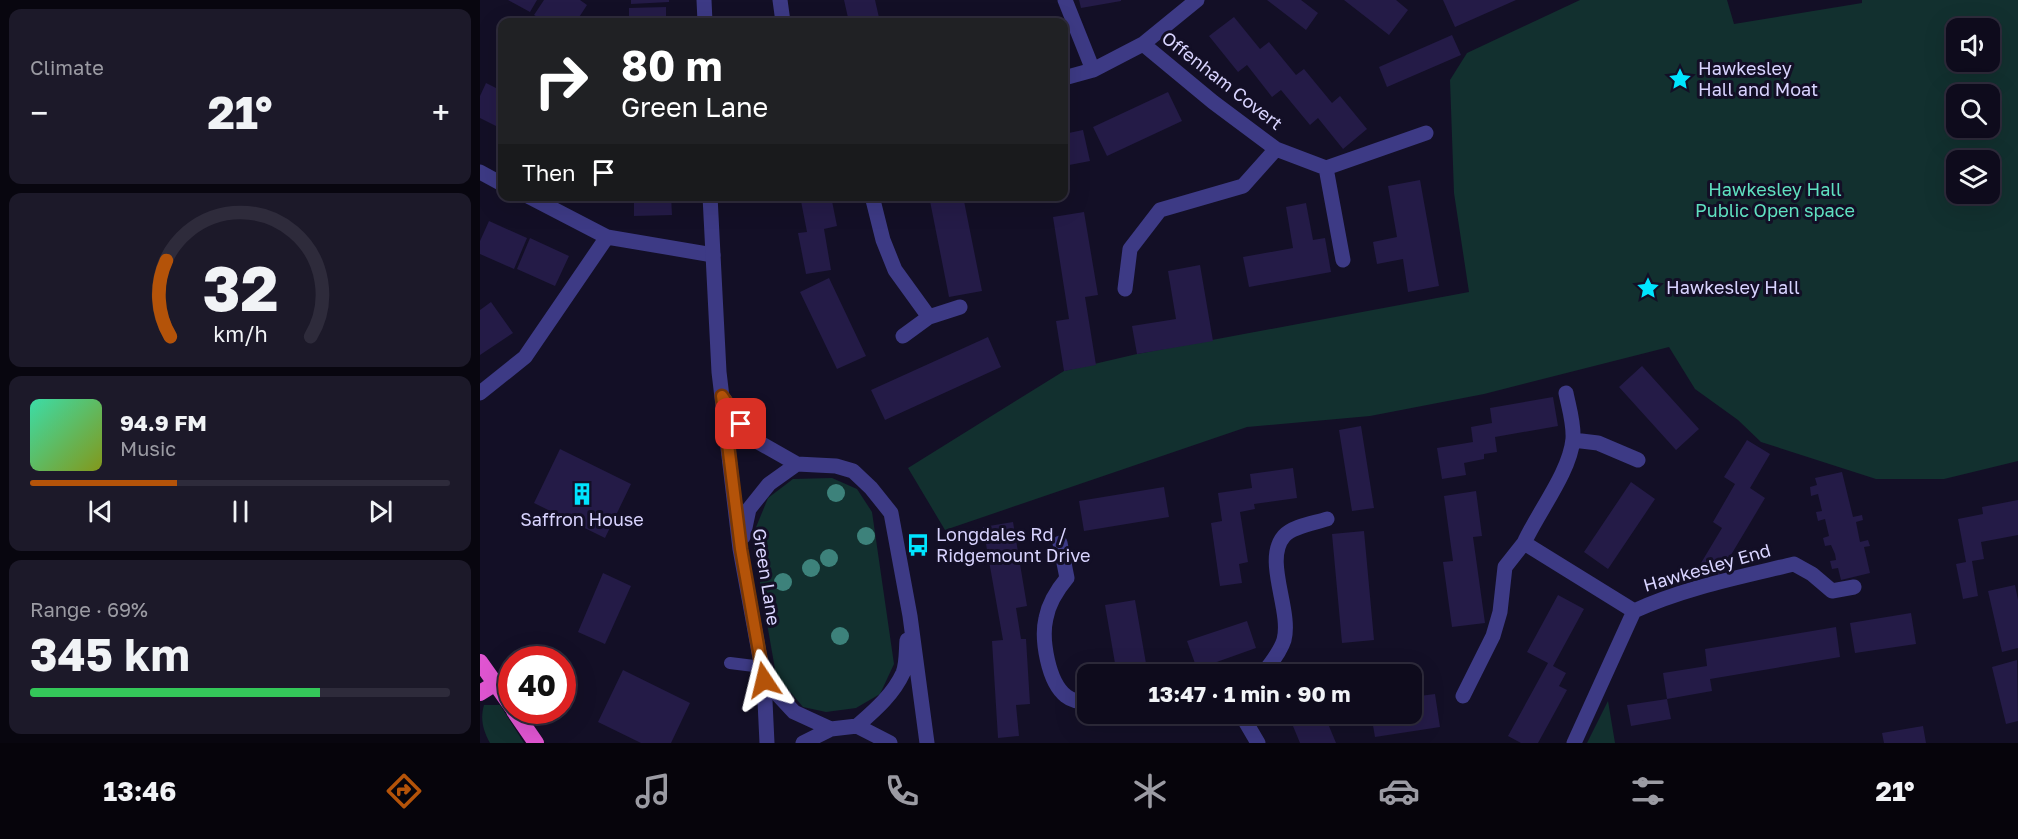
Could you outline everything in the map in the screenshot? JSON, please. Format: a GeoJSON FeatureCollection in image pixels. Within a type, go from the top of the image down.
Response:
{"type":"FeatureCollection","features":[{"type":"Feature","properties":{"kind":"highway"},"geometry":{"type":"LineString","coordinates":[[480,662],[498,686]]}},
{"type":"Feature","properties":{"kind":"highway"},"geometry":{"type":"LineString","coordinates":[[480,693],[496,683]]}},
{"type":"Feature","properties":{"kind":"highway"},"geometry":{"type":"LineString","coordinates":[[523,724],[536,743]]}},
{"type":"Feature","properties":{"kind":"street"},"geometry":{"type":"LineString","coordinates":[[704,0],[705,18]]}},
{"type":"Feature","properties":{"kind":"street"},"geometry":{"type":"LineString","coordinates":[[780,0],[782,18]]}},
{"type":"Feature","properties":{"kind":"street"},"geometry":{"type":"LineString","coordinates":[[1065,0],[1093,70]]}},
{"type":"Feature","properties":{"kind":"street"},"geometry":{"type":"LineString","coordinates":[[1068,77],[1093,70],[1143,44],[1197,0]]}},
{"type":"Feature","properties":{"kind":"street","name":"Offenham Covert"},"geometry":{"type":"LineString","coordinates":[[1143,44],[1213,102],[1276,149],[1326,168]]}},
{"type":"Feature","properties":{"kind":"street"},"geometry":{"type":"LineString","coordinates":[[1343,260],[1326,168],[1426,133]]}},
{"type":"Feature","properties":{"kind":"street","name":"Offenham Covert"},"geometry":{"type":"LineString","coordinates":[[1125,289],[1130,249],[1160,210],[1243,186],[1276,149]]}},
{"type":"Feature","properties":{"kind":"street"},"geometry":{"type":"LineString","coordinates":[[480,172],[498,181]]}},
{"type":"Feature","properties":{"kind":"street"},"geometry":{"type":"LineString","coordinates":[[538,201],[607,237],[713,255]]}},
{"type":"Feature","properties":{"kind":"street","name":"Green Lane"},"geometry":{"type":"LineString","coordinates":[[710,201],[718,372],[741,549],[763,674],[767,743]]}},
{"type":"Feature","properties":{"kind":"street"},"geometry":{"type":"LineString","coordinates":[[873,201],[883,240],[895,270],[929,317]]}},
{"type":"Feature","properties":{"kind":"street"},"geometry":{"type":"LineString","coordinates":[[480,393],[525,357],[607,237]]}},
{"type":"Feature","properties":{"kind":"street"},"geometry":{"type":"LineString","coordinates":[[903,336],[929,317],[960,307]]}},
{"type":"Feature","properties":{"kind":"street"},"geometry":{"type":"LineString","coordinates":[[1463,696],[1493,636],[1500,612],[1505,567],[1524,543],[1566,468],[1573,440],[1573,422],[1566,393]]}},
{"type":"Feature","properties":{"kind":"street","name":"Green Lane"},"geometry":{"type":"LineString","coordinates":[[722,396],[751,438],[797,464]]}},
{"type":"Feature","properties":{"kind":"street"},"geometry":{"type":"LineString","coordinates":[[1573,440],[1598,443],[1638,460]]}},
{"type":"Feature","properties":{"kind":"street"},"geometry":{"type":"LineString","coordinates":[[741,549],[749,509],[769,483],[797,464],[836,466],[853,471],[871,488],[891,513],[910,616],[927,743]]}},
{"type":"Feature","properties":{"kind":"street"},"geometry":{"type":"LineString","coordinates":[[1270,664],[1284,639],[1285,615],[1277,551],[1284,536],[1327,519]]}},
{"type":"Feature","properties":{"kind":"street"},"geometry":{"type":"LineString","coordinates":[[1060,543],[1068,578],[1055,592],[1045,619],[1046,653],[1053,681],[1066,696],[1077,702]]}},
{"type":"Feature","properties":{"kind":"street","name":"Hawkesley End"},"geometry":{"type":"LineString","coordinates":[[1524,543],[1634,611]]}},
{"type":"Feature","properties":{"kind":"street","name":"Hawkesley End"},"geometry":{"type":"LineString","coordinates":[[1575,743],[1634,611],[1654,601],[1794,564],[1812,574],[1832,591],[1854,587]]}},
{"type":"Feature","properties":{"kind":"street"},"geometry":{"type":"LineString","coordinates":[[803,743],[831,729],[857,726],[877,709],[904,671],[910,616]]}},
{"type":"Feature","properties":{"kind":"street"},"geometry":{"type":"LineString","coordinates":[[763,674],[794,712],[831,729]]}},
{"type":"Feature","properties":{"kind":"street"},"geometry":{"type":"LineString","coordinates":[[1247,724],[1258,743]]}},
{"type":"Feature","properties":{"kind":"street"},"geometry":{"type":"LineString","coordinates":[[857,726],[890,743]]}},
{"type":"Feature","properties":{"kind":"lane"},"geometry":{"type":"LineString","coordinates":[[730,663],[763,674]]}},
{"type":"Feature","properties":{"kind":"green space","name":"Hawkesley Hall Public Open space"},"geometry":{"type":"Polygon","coordinates":[[[1580,0],[1727,0],[1734,24],[1862,3],[1862,0],[2018,0],[2018,461],[1944,479],[1876,479],[1761,442],[1738,420],[1695,389],[1669,347],[1484,394],[1370,416],[1247,427],[945,530],[908,468],[1064,371],[1137,354],[1469,292],[1454,193],[1450,80],[1467,53],[1580,0]]]}},
{"type":"Feature","properties":{"kind":"green space"},"geometry":{"type":"Polygon","coordinates":[[[832,478],[857,489],[872,512],[894,664],[880,694],[856,708],[826,712],[803,707],[776,675],[752,537],[768,498],[793,479],[832,478]]]}},
{"type":"Feature","properties":{"kind":"green space"},"geometry":{"type":"Polygon","coordinates":[[[1608,701],[1615,743],[1587,743],[1608,701]]]}},
{"type":"Feature","properties":{"kind":"green space"},"geometry":{"type":"Polygon","coordinates":[[[484,705],[498,705],[498,724],[512,724],[524,743],[490,743],[482,715],[484,705]]]}},
{"type":"Feature","properties":{"kind":"building"},"geometry":{"type":"Polygon","coordinates":[[[508,0],[537,0],[530,12],[508,0]]]}},
{"type":"Feature","properties":{"kind":"building"},"geometry":{"type":"Polygon","coordinates":[[[544,0],[580,0],[587,5],[579,18],[539,18],[534,15],[544,0]]]}},
{"type":"Feature","properties":{"kind":"building"},"geometry":{"type":"Polygon","coordinates":[[[631,0],[669,0],[669,2],[631,4],[631,0]]]}},
{"type":"Feature","properties":{"kind":"building"},"geometry":{"type":"Polygon","coordinates":[[[844,0],[875,0],[879,18],[848,18],[844,0]]]}},
{"type":"Feature","properties":{"kind":"building"},"geometry":{"type":"Polygon","coordinates":[[[1079,0],[1121,0],[1121,1],[1081,8],[1079,0]]]}},
{"type":"Feature","properties":{"kind":"building"},"geometry":{"type":"Polygon","coordinates":[[[1267,0],[1301,0],[1318,13],[1306,30],[1267,0]]]}},
{"type":"Feature","properties":{"kind":"building"},"geometry":{"type":"Polygon","coordinates":[[[1344,0],[1396,0],[1408,10],[1389,35],[1344,0]]]}},
{"type":"Feature","properties":{"kind":"building"},"geometry":{"type":"Polygon","coordinates":[[[1443,0],[1516,0],[1455,27],[1443,0]]]}},
{"type":"Feature","properties":{"kind":"building"},"geometry":{"type":"Polygon","coordinates":[[[666,7],[666,18],[629,18],[629,8],[666,7]]]}},
{"type":"Feature","properties":{"kind":"building"},"geometry":{"type":"Polygon","coordinates":[[[1234,17],[1260,49],[1269,42],[1296,75],[1304,69],[1332,103],[1340,96],[1367,129],[1343,149],[1318,118],[1310,125],[1281,90],[1272,97],[1247,65],[1238,72],[1209,36],[1234,17]]]}},
{"type":"Feature","properties":{"kind":"building"},"geometry":{"type":"Polygon","coordinates":[[[1452,35],[1461,55],[1387,87],[1379,67],[1452,35]]]}},
{"type":"Feature","properties":{"kind":"building"},"geometry":{"type":"Polygon","coordinates":[[[486,83],[498,89],[498,127],[480,118],[480,96],[486,83]]]}},
{"type":"Feature","properties":{"kind":"building"},"geometry":{"type":"Polygon","coordinates":[[[1168,92],[1182,121],[1107,156],[1093,127],[1168,92]]]}},
{"type":"Feature","properties":{"kind":"building"},"geometry":{"type":"Polygon","coordinates":[[[1083,130],[1090,161],[1068,165],[1068,133],[1083,130]]]}},
{"type":"Feature","properties":{"kind":"building"},"geometry":{"type":"Polygon","coordinates":[[[1420,180],[1439,286],[1408,292],[1403,259],[1377,264],[1373,242],[1397,237],[1388,186],[1420,180]]]}},
{"type":"Feature","properties":{"kind":"building"},"geometry":{"type":"Polygon","coordinates":[[[634,201],[671,201],[672,215],[634,216],[634,201]]]}},
{"type":"Feature","properties":{"kind":"building"},"geometry":{"type":"Polygon","coordinates":[[[801,201],[832,201],[837,226],[824,229],[831,270],[806,274],[798,233],[807,232],[801,201]]]}},
{"type":"Feature","properties":{"kind":"building"},"geometry":{"type":"Polygon","coordinates":[[[930,201],[964,201],[982,291],[949,297],[930,201]]]}},
{"type":"Feature","properties":{"kind":"building"},"geometry":{"type":"Polygon","coordinates":[[[1306,203],[1313,240],[1325,238],[1331,272],[1249,287],[1243,257],[1293,248],[1286,207],[1306,203]]]}},
{"type":"Feature","properties":{"kind":"building"},"geometry":{"type":"Polygon","coordinates":[[[1084,212],[1098,295],[1085,297],[1096,365],[1064,371],[1056,321],[1069,319],[1053,217],[1084,212]]]}},
{"type":"Feature","properties":{"kind":"building"},"geometry":{"type":"Polygon","coordinates":[[[489,221],[527,238],[514,269],[480,254],[480,241],[489,221]]]}},
{"type":"Feature","properties":{"kind":"building"},"geometry":{"type":"Polygon","coordinates":[[[530,238],[569,256],[555,286],[517,269],[530,238]]]}},
{"type":"Feature","properties":{"kind":"building"},"geometry":{"type":"Polygon","coordinates":[[[1200,265],[1213,341],[1137,354],[1132,326],[1176,319],[1168,271],[1200,265]]]}},
{"type":"Feature","properties":{"kind":"building"},"geometry":{"type":"Polygon","coordinates":[[[829,278],[866,356],[837,369],[800,292],[829,278]]]}},
{"type":"Feature","properties":{"kind":"building"},"geometry":{"type":"Polygon","coordinates":[[[491,302],[513,333],[480,355],[480,310],[491,302]]]}},
{"type":"Feature","properties":{"kind":"building"},"geometry":{"type":"Polygon","coordinates":[[[988,337],[1001,367],[885,420],[871,390],[988,337]]]}},
{"type":"Feature","properties":{"kind":"building"},"geometry":{"type":"Polygon","coordinates":[[[1642,366],[1699,429],[1676,450],[1619,387],[1642,366]]]}},
{"type":"Feature","properties":{"kind":"building"},"geometry":{"type":"Polygon","coordinates":[[[1553,397],[1558,426],[1495,437],[1497,452],[1484,454],[1484,459],[1464,463],[1466,475],[1442,479],[1437,448],[1473,442],[1471,427],[1492,423],[1490,408],[1553,397]]]}},
{"type":"Feature","properties":{"kind":"building"},"geometry":{"type":"Polygon","coordinates":[[[1361,426],[1374,508],[1352,511],[1339,430],[1361,426]]]}},
{"type":"Feature","properties":{"kind":"building"},"geometry":{"type":"Polygon","coordinates":[[[1747,440],[1770,454],[1750,488],[1765,498],[1719,575],[1701,563],[1722,528],[1713,522],[1735,484],[1724,477],[1747,440]]]}},
{"type":"Feature","properties":{"kind":"building","name":"Saffron House"},"geometry":{"type":"Polygon","coordinates":[[[560,449],[631,484],[605,538],[534,503],[560,449]]]}},
{"type":"Feature","properties":{"kind":"building"},"geometry":{"type":"Polygon","coordinates":[[[1293,468],[1297,498],[1254,504],[1255,509],[1240,512],[1248,562],[1239,564],[1242,583],[1220,586],[1211,523],[1222,521],[1218,493],[1252,488],[1250,474],[1293,468]]]}},
{"type":"Feature","properties":{"kind":"building"},"geometry":{"type":"Polygon","coordinates":[[[1842,472],[1853,517],[1862,515],[1863,520],[1856,522],[1860,542],[1868,540],[1870,546],[1864,547],[1870,573],[1841,580],[1838,568],[1832,569],[1830,561],[1836,560],[1831,545],[1825,546],[1823,538],[1829,536],[1825,519],[1818,521],[1816,512],[1822,511],[1818,494],[1811,496],[1810,487],[1817,485],[1815,478],[1842,472]]]}},
{"type":"Feature","properties":{"kind":"building"},"geometry":{"type":"Polygon","coordinates":[[[1631,482],[1655,499],[1608,569],[1584,552],[1631,482]]]}},
{"type":"Feature","properties":{"kind":"building"},"geometry":{"type":"Polygon","coordinates":[[[1164,487],[1169,517],[1084,531],[1079,501],[1164,487]]]}},
{"type":"Feature","properties":{"kind":"building"},"geometry":{"type":"Polygon","coordinates":[[[1476,491],[1482,536],[1473,537],[1485,623],[1452,627],[1443,562],[1453,561],[1444,496],[1476,491]]]}},
{"type":"Feature","properties":{"kind":"building"},"geometry":{"type":"Polygon","coordinates":[[[2018,500],[2018,535],[1981,542],[1984,559],[1972,561],[1978,596],[1963,599],[1956,564],[1966,562],[1958,519],[1983,514],[1982,507],[2018,500]]]}},
{"type":"Feature","properties":{"kind":"building"},"geometry":{"type":"Polygon","coordinates":[[[1013,522],[1027,606],[1016,608],[1021,639],[1026,639],[1030,704],[1016,705],[1019,736],[998,738],[992,641],[1003,640],[983,527],[1013,522]]]}},
{"type":"Feature","properties":{"kind":"building"},"geometry":{"type":"Polygon","coordinates":[[[1364,531],[1374,640],[1342,643],[1332,534],[1364,531]]]}},
{"type":"Feature","properties":{"kind":"building"},"geometry":{"type":"Polygon","coordinates":[[[603,573],[631,586],[605,644],[578,632],[603,573]]]}},
{"type":"Feature","properties":{"kind":"building"},"geometry":{"type":"Polygon","coordinates":[[[2015,585],[2018,600],[2018,648],[2002,652],[1988,591],[2015,585]]]}},
{"type":"Feature","properties":{"kind":"building"},"geometry":{"type":"Polygon","coordinates":[[[1558,595],[1584,609],[1553,666],[1566,673],[1559,686],[1567,690],[1538,743],[1521,743],[1508,736],[1548,663],[1527,652],[1558,595]]]}},
{"type":"Feature","properties":{"kind":"building"},"geometry":{"type":"Polygon","coordinates":[[[1135,600],[1146,664],[1115,664],[1105,605],[1135,600]]]}},
{"type":"Feature","properties":{"kind":"building"},"geometry":{"type":"Polygon","coordinates":[[[1911,613],[1916,644],[1855,653],[1850,623],[1911,613]]]}},
{"type":"Feature","properties":{"kind":"building"},"geometry":{"type":"Polygon","coordinates":[[[1247,621],[1256,648],[1211,664],[1195,664],[1187,641],[1247,621]]]}},
{"type":"Feature","properties":{"kind":"building"},"geometry":{"type":"Polygon","coordinates":[[[1836,627],[1840,657],[1710,679],[1712,691],[1667,699],[1663,673],[1707,666],[1705,649],[1836,627]]]}},
{"type":"Feature","properties":{"kind":"building"},"geometry":{"type":"Polygon","coordinates":[[[2017,660],[2018,721],[2006,724],[1992,667],[2017,660]]]}},
{"type":"Feature","properties":{"kind":"building"},"geometry":{"type":"Polygon","coordinates":[[[623,670],[690,703],[671,743],[641,743],[598,722],[623,670]]]}},
{"type":"Feature","properties":{"kind":"building"},"geometry":{"type":"Polygon","coordinates":[[[1435,694],[1440,727],[1375,737],[1373,724],[1422,724],[1422,696],[1435,694]]]}},
{"type":"Feature","properties":{"kind":"building"},"geometry":{"type":"Polygon","coordinates":[[[1667,699],[1671,719],[1631,726],[1627,705],[1667,699]]]}},
{"type":"Feature","properties":{"kind":"building"},"geometry":{"type":"Polygon","coordinates":[[[1292,724],[1328,724],[1336,743],[1300,743],[1292,724]]]}},
{"type":"Feature","properties":{"kind":"building"},"geometry":{"type":"Polygon","coordinates":[[[1923,726],[1926,743],[1884,743],[1882,733],[1923,726]]]}},
{"type":"Feature","properties":{"kind":"place","name":"Hawkesley Hall and Moat"},"geometry":{"type":"Point","coordinates":[1680,79]}},
{"type":"Feature","properties":{"kind":"place","name":"Hawkesley Hall"},"geometry":{"type":"Point","coordinates":[1648,288]}},
{"type":"Feature","properties":{"kind":"place","name":"Saffron House"},"geometry":{"type":"Point","coordinates":[582,494]}},
{"type":"Feature","properties":{"kind":"place","name":"Longdales Rd / Ridgemount Drive"},"geometry":{"type":"Point","coordinates":[918,545]}},
{"type":"Feature","properties":{"kind":"route"},"geometry":{"type":"LineString","coordinates":[[741,424],[722,396],[741,549],[764,680]]}}]}
